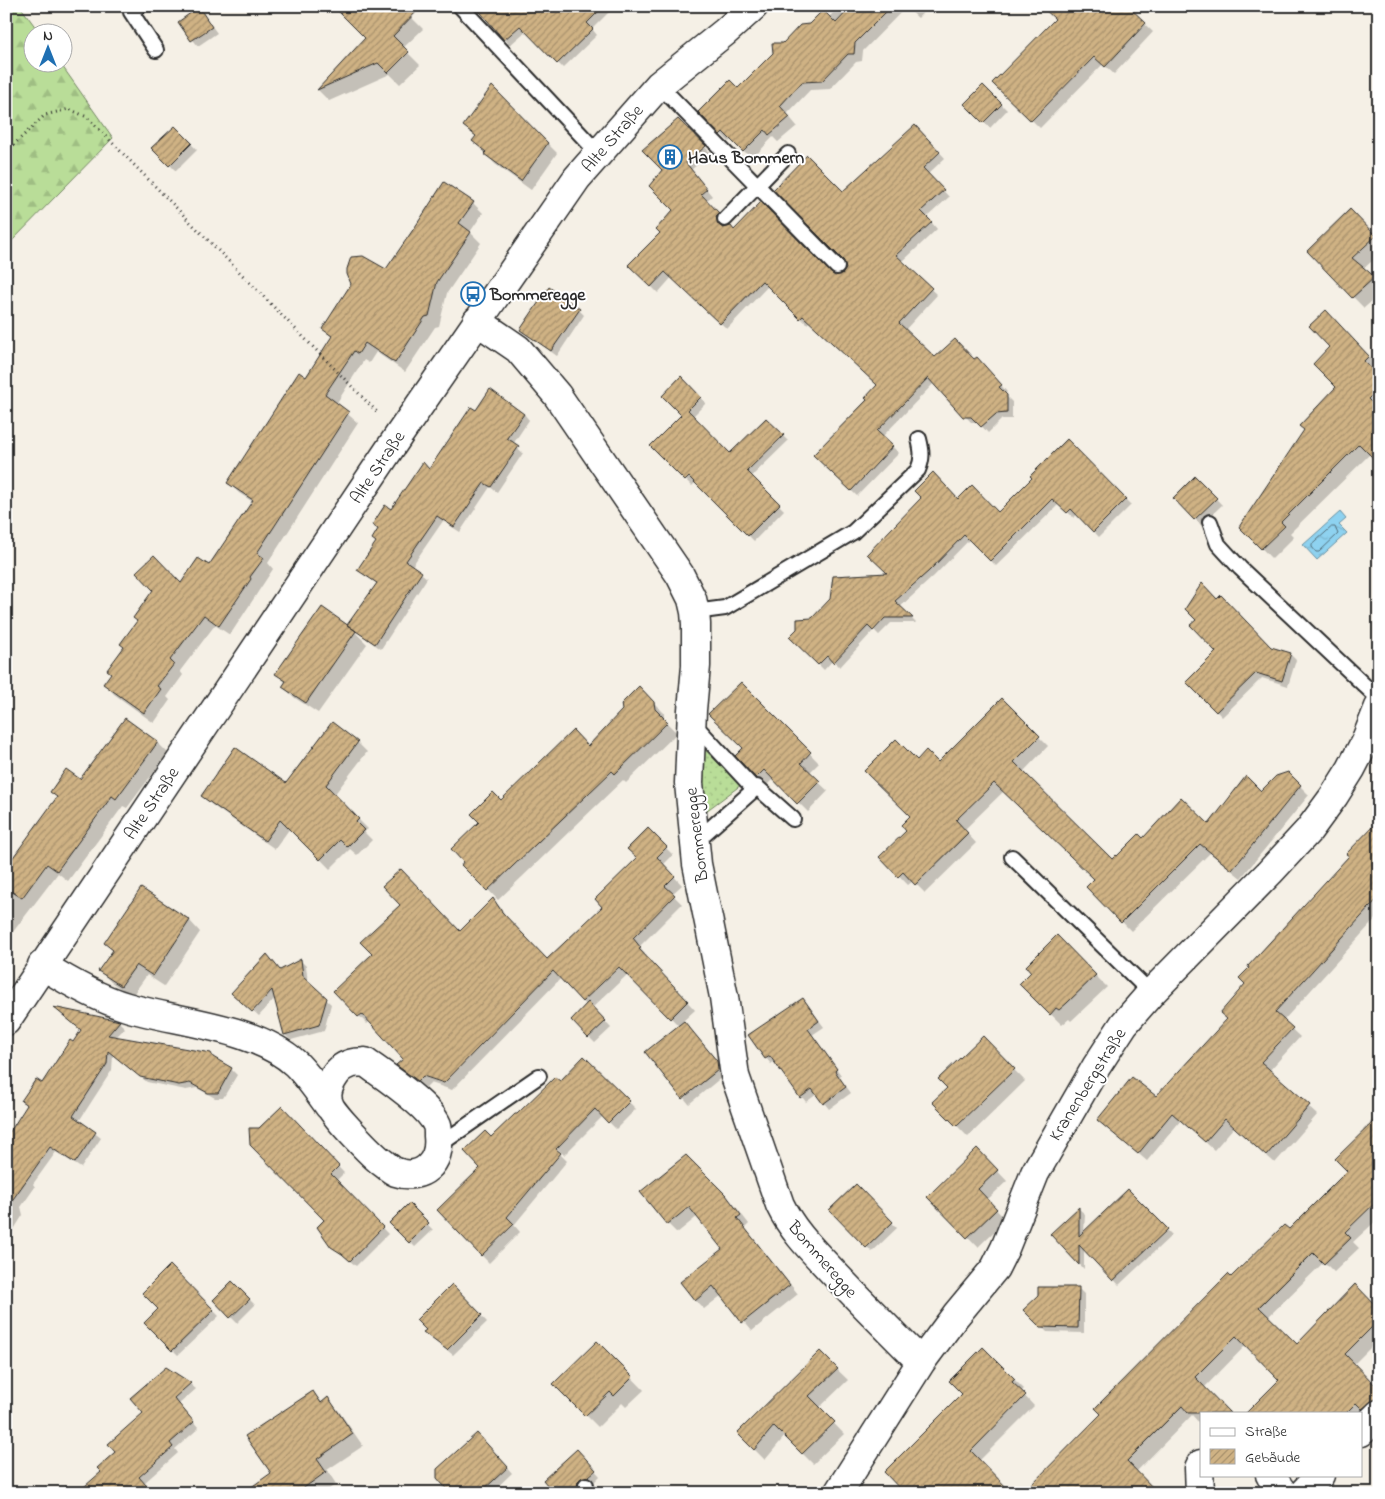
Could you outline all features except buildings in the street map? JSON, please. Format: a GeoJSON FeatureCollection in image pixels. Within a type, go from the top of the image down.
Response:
{"type":"FeatureCollection","features":[{"type":"Feature","properties":{"kind":"street","name":"Alte Straße"},"geometry":{"type":"LineString","coordinates":[[6,1021],[399,434],[577,178],[659,84],[725,32],[754,6]]}},
{"type":"Feature","properties":{"kind":"street","name":"Bommeregge"},"geometry":{"type":"LineString","coordinates":[[477,321],[518,350],[557,395],[680,576],[692,599],[696,612],[696,666],[689,782],[694,842],[724,997],[735,1076],[780,1205],[788,1221],[856,1297],[921,1362]]}},
{"type":"Feature","properties":{"kind":"street","name":"Kranenbergstraße"},"geometry":{"type":"LineString","coordinates":[[838,1493],[921,1362],[995,1268],[1005,1248],[1034,1173],[1096,1067],[1124,1024],[1151,993],[1270,872],[1308,830],[1334,796],[1351,769],[1365,742],[1379,707]]}},
{"type":"Feature","properties":{"kind":"street"},"geometry":{"type":"LineString","coordinates":[[42,965],[79,988],[127,1007],[238,1034],[268,1045],[295,1063],[329,1106],[360,1141],[394,1172],[412,1174],[426,1169],[435,1160],[439,1145],[437,1125],[427,1111],[392,1081],[365,1062],[350,1064],[338,1070],[327,1096],[329,1106]]}},
{"type":"Feature","properties":{"kind":"street"},"geometry":{"type":"LineString","coordinates":[[1362,1431],[1379,1414]]}},
{"type":"Feature","properties":{"kind":"street"},"geometry":{"type":"LineString","coordinates":[[1200,1466],[1200,1493]]}},
{"type":"Feature","properties":{"kind":"street"},"geometry":{"type":"LineString","coordinates":[[1271,1476],[1283,1493]]}},
{"type":"Feature","properties":{"kind":"street"},"geometry":{"type":"LineString","coordinates":[[1303,1493],[1319,1476]]}},
{"type":"Feature","properties":{"kind":"lane"},"geometry":{"type":"LineString","coordinates":[[139,6],[131,12],[156,50]]}},
{"type":"Feature","properties":{"kind":"lane"},"geometry":{"type":"LineString","coordinates":[[460,6],[598,153]]}},
{"type":"Feature","properties":{"kind":"lane"},"geometry":{"type":"LineString","coordinates":[[659,84],[838,268]]}},
{"type":"Feature","properties":{"kind":"lane"},"geometry":{"type":"LineString","coordinates":[[725,219],[788,154]]}},
{"type":"Feature","properties":{"kind":"lane"},"geometry":{"type":"LineString","coordinates":[[696,612],[725,608],[852,532],[918,470],[922,461],[919,439]]}},
{"type":"Feature","properties":{"kind":"lane"},"geometry":{"type":"LineString","coordinates":[[1210,522],[1218,544],[1240,568],[1379,700]]}},
{"type":"Feature","properties":{"kind":"lane"},"geometry":{"type":"LineString","coordinates":[[692,722],[754,789]]}},
{"type":"Feature","properties":{"kind":"lane"},"geometry":{"type":"LineString","coordinates":[[694,842],[757,787],[793,819]]}},
{"type":"Feature","properties":{"kind":"lane"},"geometry":{"type":"LineString","coordinates":[[1012,857],[1151,993]]}},
{"type":"Feature","properties":{"kind":"lane"},"geometry":{"type":"LineString","coordinates":[[439,1145],[539,1076]]}},
{"type":"Feature","properties":{"kind":"path"},"geometry":{"type":"LineString","coordinates":[[6,152],[45,115],[69,109],[87,117],[399,434]]}},
{"type":"Feature","properties":{"kind":"green space"},"geometry":{"type":"Polygon","coordinates":[[[6,6],[20,6],[32,22],[22,22],[22,72],[66,72],[113,138],[6,247],[6,6]]]}},
{"type":"Feature","properties":{"kind":"green space"},"geometry":{"type":"Polygon","coordinates":[[[697,742],[741,785],[702,814],[697,742]]]}},
{"type":"Feature","properties":{"kind":"water"},"geometry":{"type":"Polygon","coordinates":[[[1340,512],[1346,519],[1339,525],[1347,533],[1317,560],[1303,545],[1340,512]]]}},
{"type":"Feature","properties":{"kind":"place","name":"Haus Bommern"},"geometry":{"type":"Point","coordinates":[670,157]}},
{"type":"Feature","properties":{"kind":"place","name":"Bommeregge"},"geometry":{"type":"Point","coordinates":[473,294]}}]}
